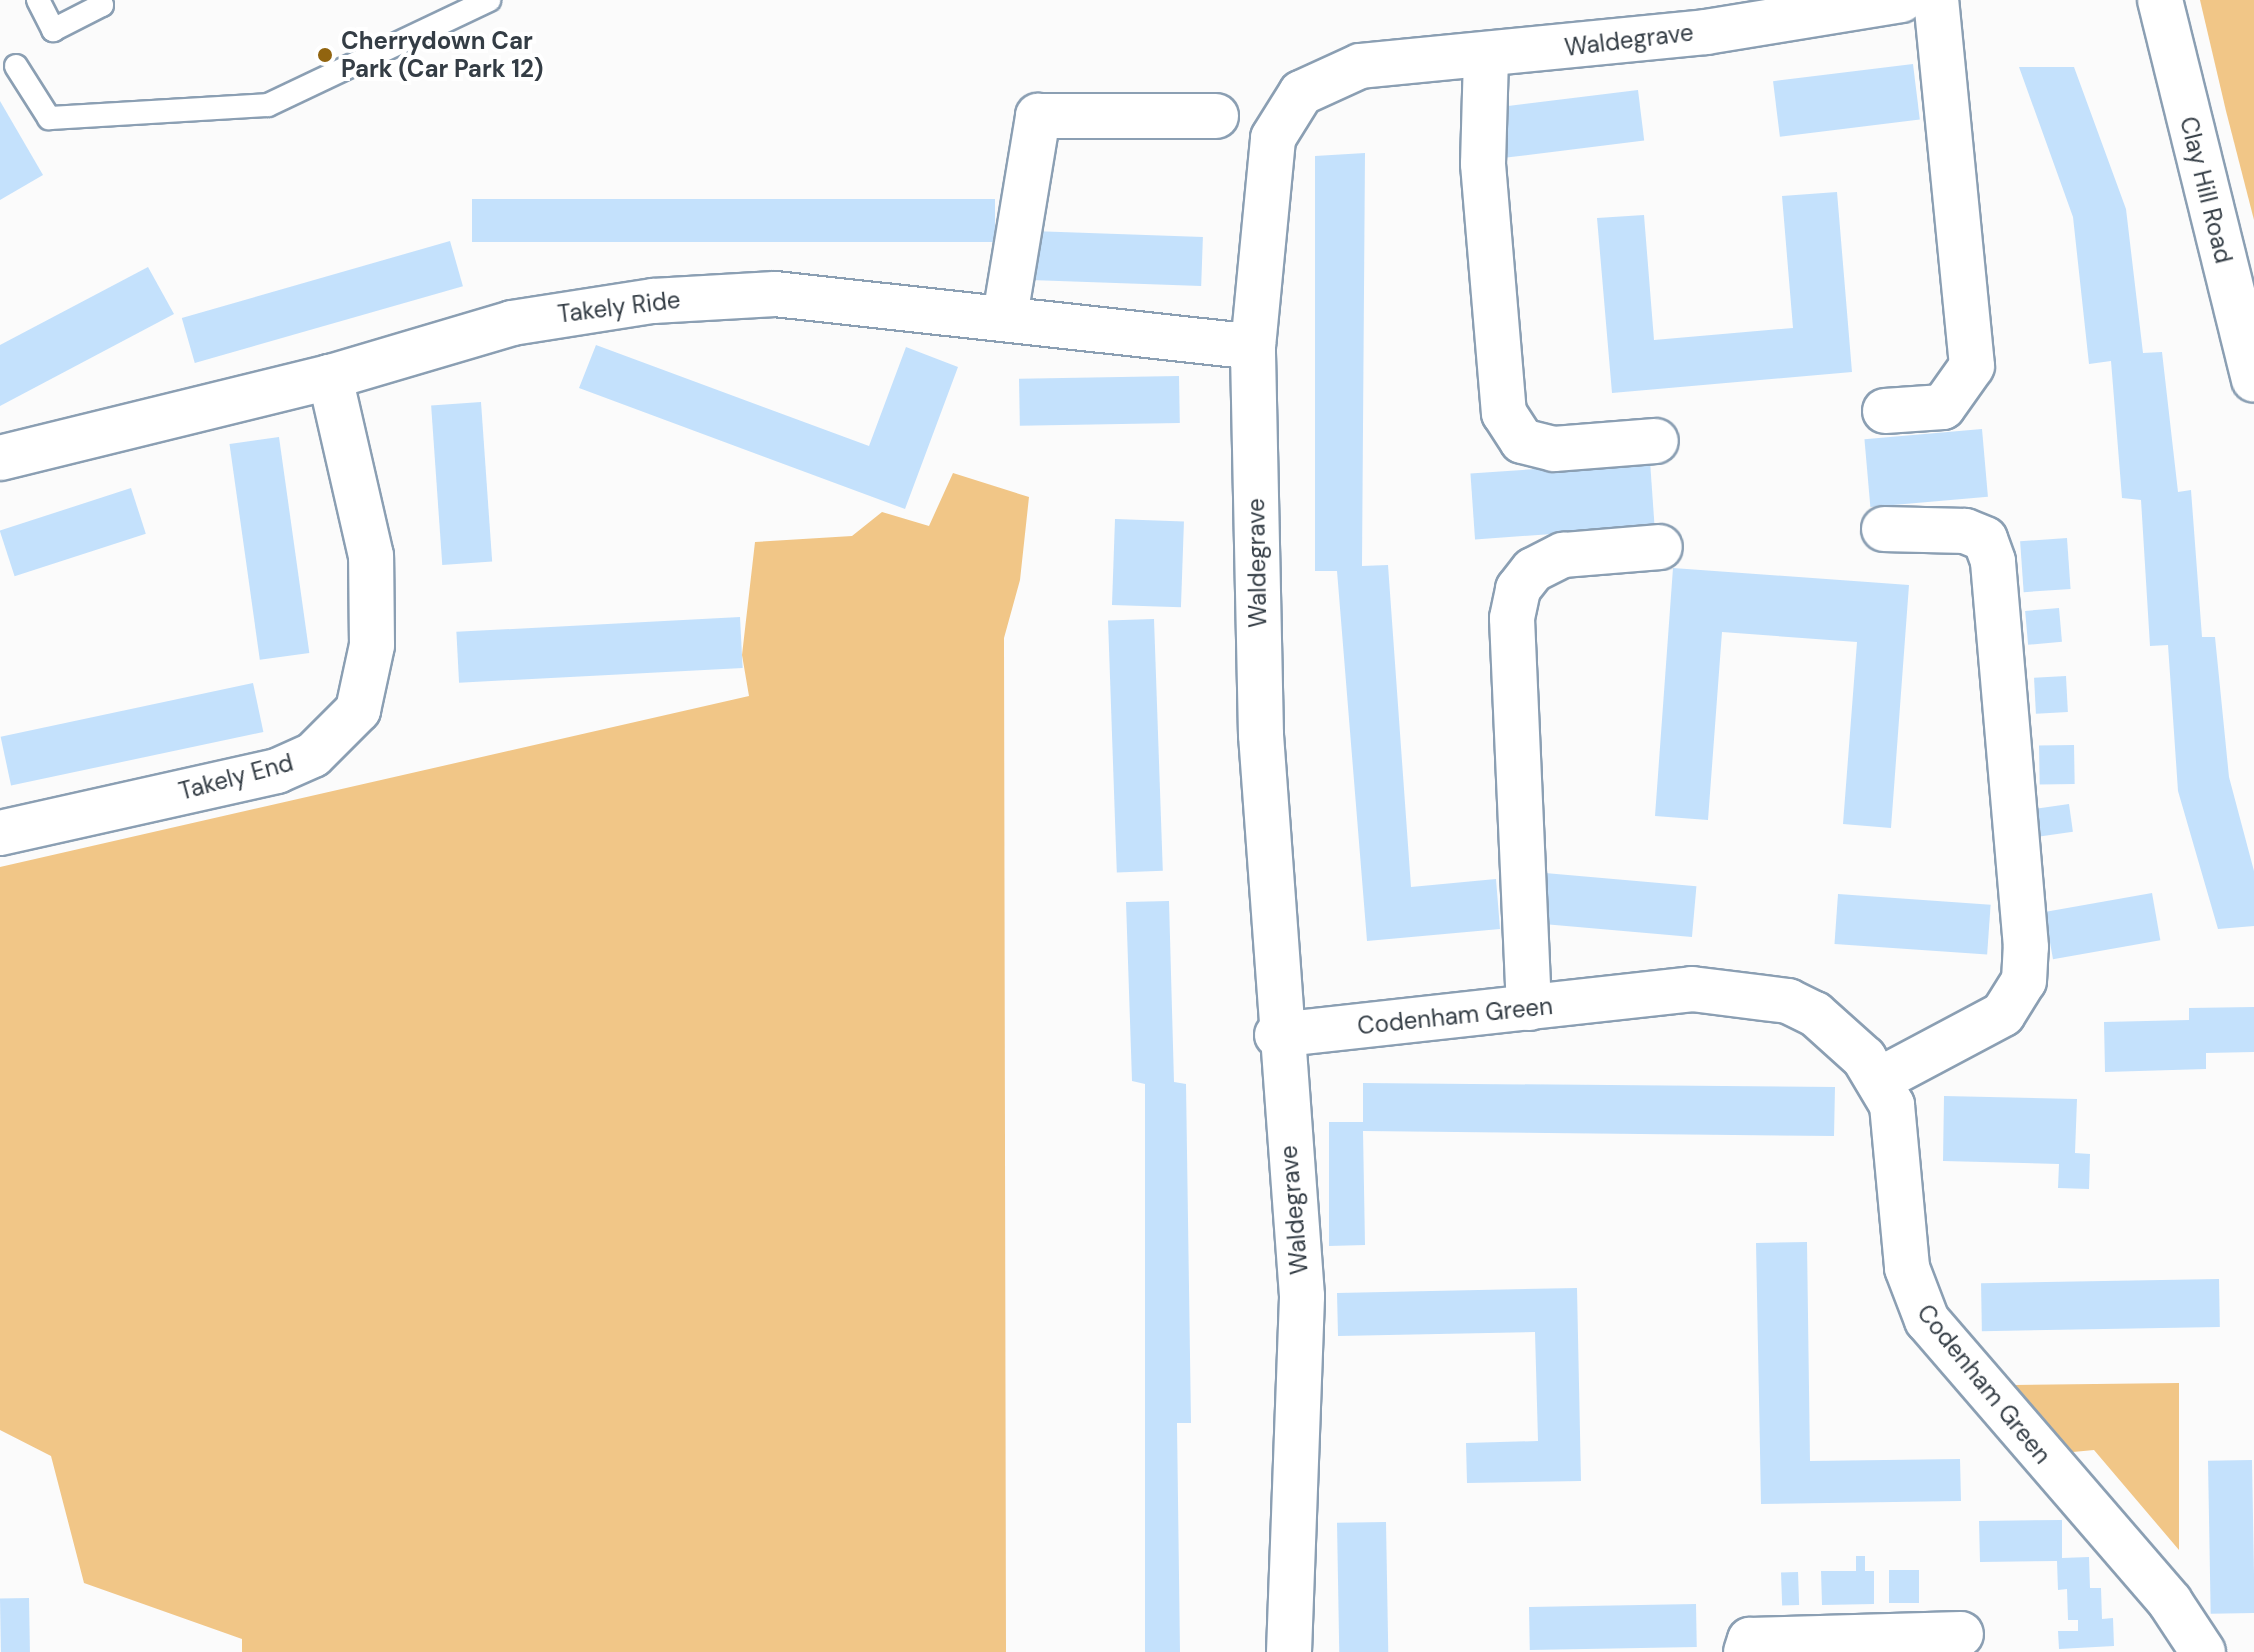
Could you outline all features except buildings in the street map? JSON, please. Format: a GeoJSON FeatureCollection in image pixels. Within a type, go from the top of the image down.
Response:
{"type":"FeatureCollection","features":[{"type":"Feature","properties":{"kind":"street","name":"Waldegrave"},"geometry":{"type":"LineString","coordinates":[[1289,1652],[1302,1296],[1277,1035],[1261,735],[1253,347],[1267,160],[1281,118],[1301,93],[1360,66],[1486,57],[1901,0]]}},
{"type":"Feature","properties":{"kind":"street"},"geometry":{"type":"LineString","coordinates":[[1885,411],[1943,407],[1972,366],[1936,0]]}},
{"type":"Feature","properties":{"kind":"street","name":"Clay Hill Road"},"geometry":{"type":"LineString","coordinates":[[2160,0],[2254,380]]}},
{"type":"Feature","properties":{"kind":"street"},"geometry":{"type":"LineString","coordinates":[[1486,57],[1483,164],[1504,413],[1522,441],[1554,449],[1656,441]]}},
{"type":"Feature","properties":{"kind":"street"},"geometry":{"type":"LineString","coordinates":[[1005,316],[1038,116],[1216,116]]}},
{"type":"Feature","properties":{"kind":"street","name":"Takely Ride"},"geometry":{"type":"LineString","coordinates":[[0,458],[330,377],[512,323],[653,301],[775,294],[1005,316],[1253,347]]}},
{"type":"Feature","properties":{"kind":"street","name":"Takely End"},"geometry":{"type":"LineString","coordinates":[[0,833],[277,771],[313,755],[358,710],[372,645],[371,556],[330,377]]}},
{"type":"Feature","properties":{"kind":"street"},"geometry":{"type":"LineString","coordinates":[[1881,1079],[2003,1014],[2024,981],[2026,947],[1993,561],[1985,539],[1965,531],[1884,529]]}},
{"type":"Feature","properties":{"kind":"street"},"geometry":{"type":"LineString","coordinates":[[1529,1008],[1512,618],[1518,589],[1533,570],[1563,555],[1660,547]]}},
{"type":"Feature","properties":{"kind":"street","name":"Codenham Green"},"geometry":{"type":"LineString","coordinates":[[1277,1035],[1692,989],[1788,1001],[1834,1029],[1881,1079],[1898,1133],[1907,1268],[1920,1308],[2170,1602],[2203,1652]]}},
{"type":"Feature","properties":{"kind":"street"},"geometry":{"type":"LineString","coordinates":[[1746,1652],[1750,1640],[1961,1634]]}},
{"type":"Feature","properties":{"kind":"lane"},"geometry":{"type":"LineString","coordinates":[[38,0],[53,30],[102,5],[100,0]]}},
{"type":"Feature","properties":{"kind":"lane"},"geometry":{"type":"LineString","coordinates":[[16,66],[49,118],[268,105],[489,0]]}},
{"type":"Feature","properties":{"kind":"shaded area"},"geometry":{"type":"Polygon","coordinates":[[[2200,0],[2254,0],[2254,220],[2226,111],[2200,0]]]}},
{"type":"Feature","properties":{"kind":"shaded area"},"geometry":{"type":"Polygon","coordinates":[[[953,473],[1029,497],[1020,580],[1004,638],[1006,1652],[242,1652],[242,1639],[84,1583],[51,1456],[0,1430],[0,867],[749,696],[742,655],[755,542],[852,536],[882,512],[929,526],[953,473]]]}},
{"type":"Feature","properties":{"kind":"shaded area"},"geometry":{"type":"Polygon","coordinates":[[[2179,1383],[2179,1550],[2094,1450],[2073,1452],[2013,1385],[2179,1383]]]}},
{"type":"Feature","properties":{"kind":"place","name":"Cherrydown Car Park (Car Park 12)"},"geometry":{"type":"Point","coordinates":[325,55]}}]}
